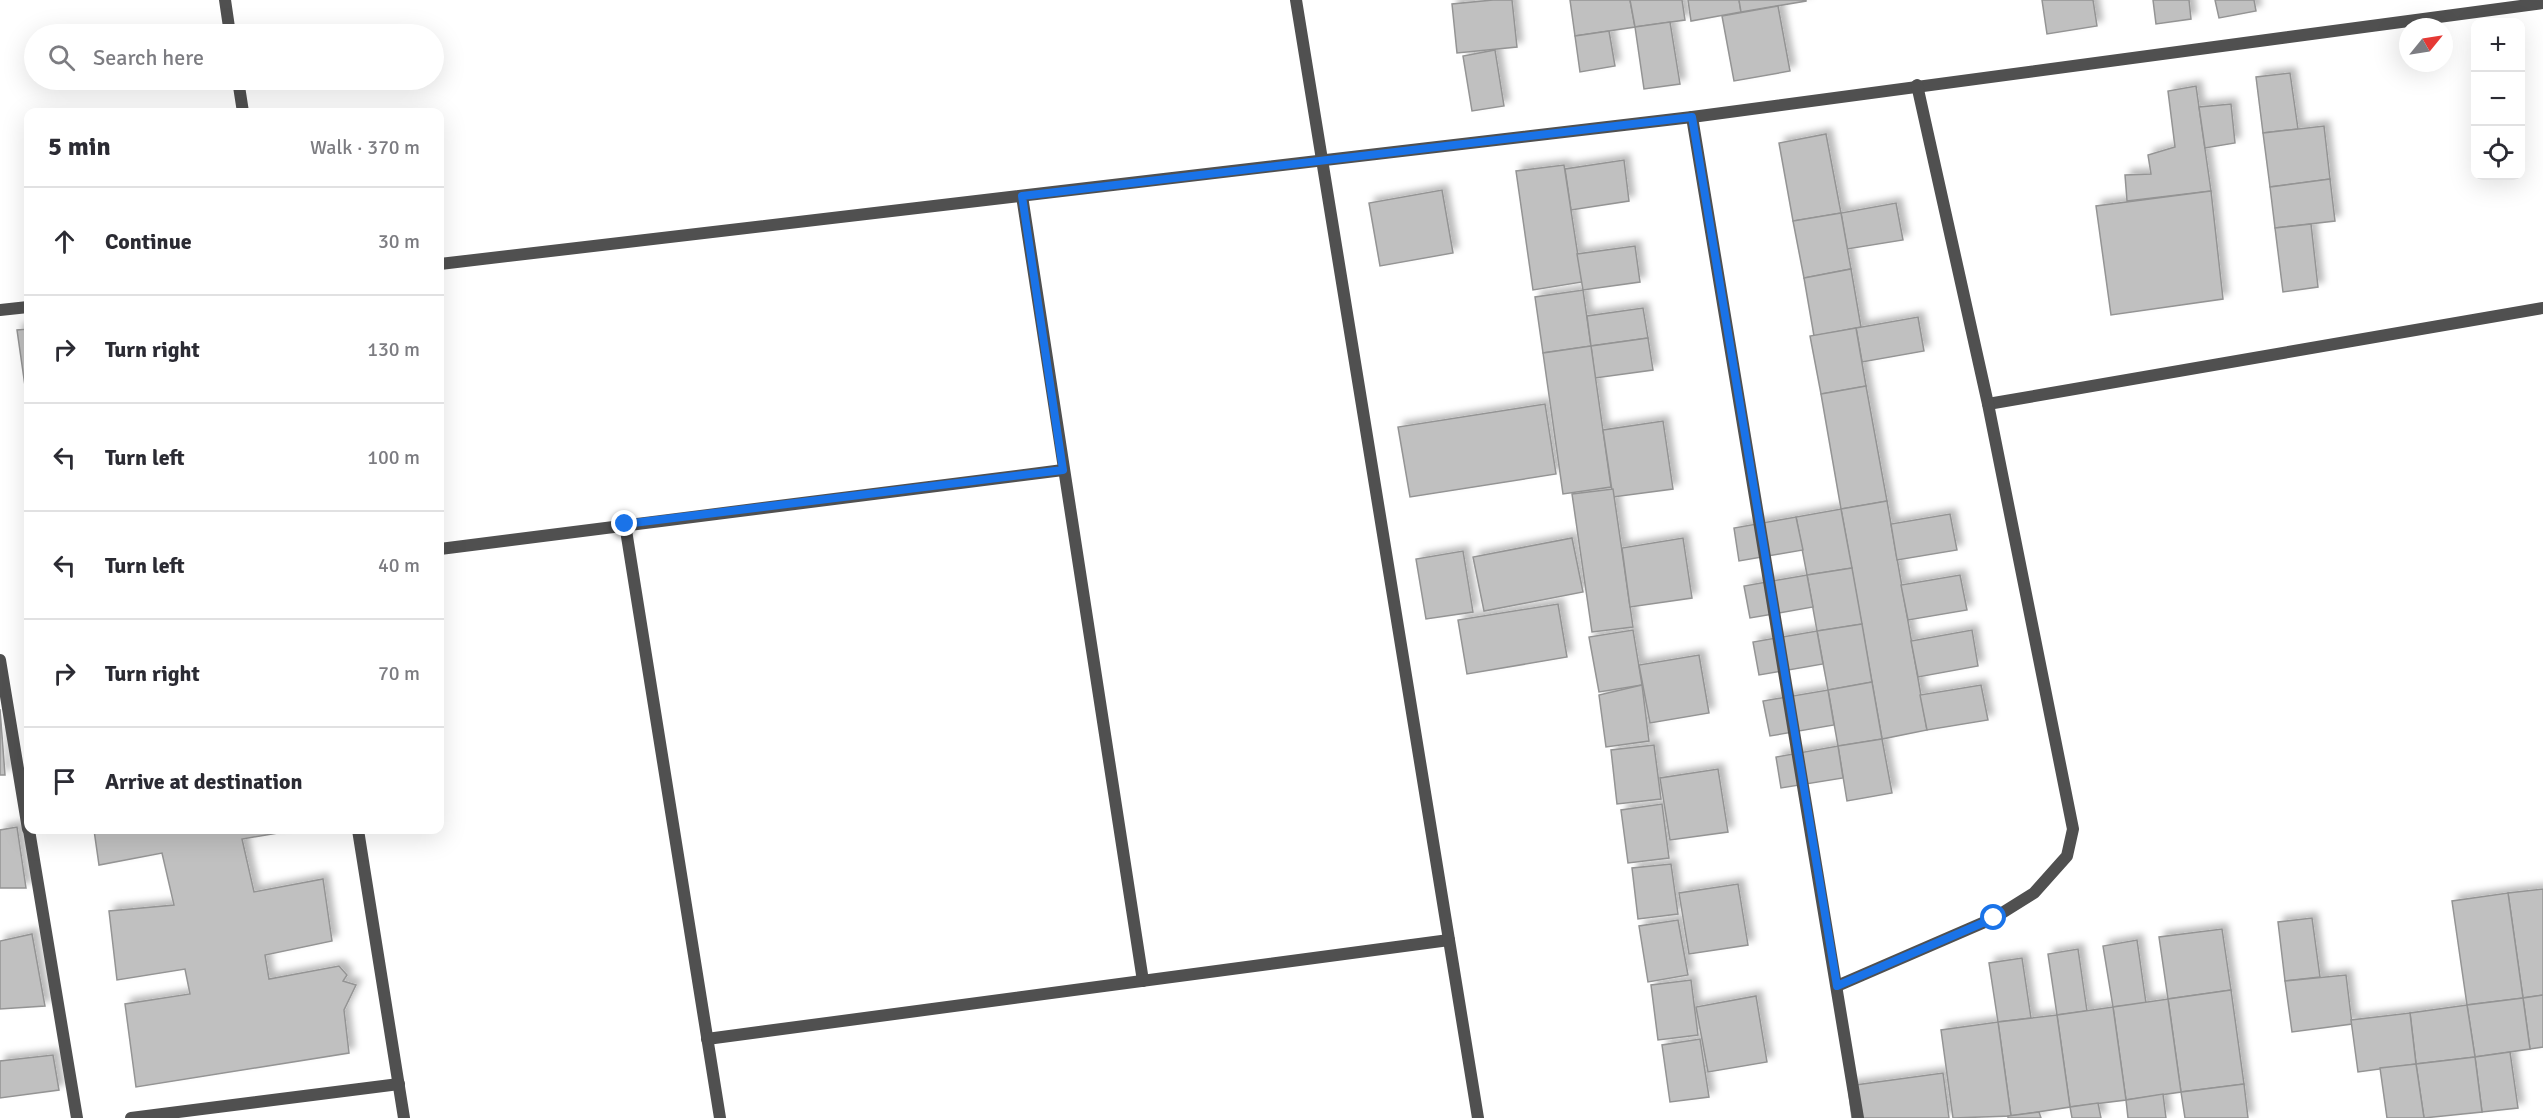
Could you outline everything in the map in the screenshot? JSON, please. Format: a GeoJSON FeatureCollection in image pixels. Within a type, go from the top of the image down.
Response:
{"type":"FeatureCollection","features":[{"type":"Feature","properties":{"kind":"street"},"geometry":{"type":"LineString","coordinates":[[225,0],[229,24]]}},
{"type":"Feature","properties":{"kind":"street"},"geometry":{"type":"LineString","coordinates":[[1296,0],[1478,1118]]}},
{"type":"Feature","properties":{"kind":"street"},"geometry":{"type":"LineString","coordinates":[[444,264],[1692,117],[1917,85],[2543,3]]}},
{"type":"Feature","properties":{"kind":"street"},"geometry":{"type":"LineString","coordinates":[[1837,986],[1994,918],[2034,892],[2067,856],[2073,829],[1988,404],[1917,85]]}},
{"type":"Feature","properties":{"kind":"street"},"geometry":{"type":"LineString","coordinates":[[240,90],[242,108]]}},
{"type":"Feature","properties":{"kind":"street"},"geometry":{"type":"LineString","coordinates":[[1692,117],[1858,1118]]}},
{"type":"Feature","properties":{"kind":"street"},"geometry":{"type":"LineString","coordinates":[[1022,196],[1143,981]]}},
{"type":"Feature","properties":{"kind":"street"},"geometry":{"type":"LineString","coordinates":[[0,310],[24,307]]}},
{"type":"Feature","properties":{"kind":"street"},"geometry":{"type":"LineString","coordinates":[[1988,404],[2543,308]]}},
{"type":"Feature","properties":{"kind":"street"},"geometry":{"type":"LineString","coordinates":[[444,548],[1063,470]]}},
{"type":"Feature","properties":{"kind":"street"},"geometry":{"type":"LineString","coordinates":[[625,524],[720,1118]]}},
{"type":"Feature","properties":{"kind":"street"},"geometry":{"type":"LineString","coordinates":[[0,660],[24,800]]}},
{"type":"Feature","properties":{"kind":"street"},"geometry":{"type":"LineString","coordinates":[[30,834],[77,1118]]}},
{"type":"Feature","properties":{"kind":"street"},"geometry":{"type":"LineString","coordinates":[[359,834],[404,1118]]}},
{"type":"Feature","properties":{"kind":"street"},"geometry":{"type":"LineString","coordinates":[[707,1039],[1449,940]]}},
{"type":"Feature","properties":{"kind":"street"},"geometry":{"type":"LineString","coordinates":[[131,1118],[399,1084]]}},
{"type":"Feature","properties":{"kind":"building"},"geometry":{"type":"Polygon","coordinates":[[[1512,0],[1517,47],[1457,53],[1452,4],[1512,0]]]}},
{"type":"Feature","properties":{"kind":"building"},"geometry":{"type":"Polygon","coordinates":[[[1570,0],[1630,0],[1635,27],[1575,36],[1570,0]]]}},
{"type":"Feature","properties":{"kind":"building"},"geometry":{"type":"Polygon","coordinates":[[[1630,0],[1682,0],[1685,20],[1635,27],[1630,0]]]}},
{"type":"Feature","properties":{"kind":"building"},"geometry":{"type":"Polygon","coordinates":[[[1688,0],[1739,0],[1741,12],[1691,21],[1688,0]]]}},
{"type":"Feature","properties":{"kind":"building"},"geometry":{"type":"Polygon","coordinates":[[[1739,0],[1806,0],[1806,1],[1741,12],[1739,0]]]}},
{"type":"Feature","properties":{"kind":"building"},"geometry":{"type":"Polygon","coordinates":[[[2042,0],[2093,0],[2097,26],[2047,34],[2042,0]]]}},
{"type":"Feature","properties":{"kind":"building"},"geometry":{"type":"Polygon","coordinates":[[[2153,0],[2189,0],[2191,19],[2156,24],[2153,0]]]}},
{"type":"Feature","properties":{"kind":"building"},"geometry":{"type":"Polygon","coordinates":[[[2215,0],[2254,0],[2256,11],[2219,18],[2215,0]]]}},
{"type":"Feature","properties":{"kind":"building"},"geometry":{"type":"Polygon","coordinates":[[[1778,6],[1790,71],[1734,81],[1722,16],[1778,6]]]}},
{"type":"Feature","properties":{"kind":"building"},"geometry":{"type":"Polygon","coordinates":[[[1670,22],[1680,84],[1644,89],[1635,27],[1670,22]]]}},
{"type":"Feature","properties":{"kind":"building"},"geometry":{"type":"Polygon","coordinates":[[[1609,31],[1615,66],[1580,72],[1575,36],[1609,31]]]}},
{"type":"Feature","properties":{"kind":"building"},"geometry":{"type":"Polygon","coordinates":[[[1495,50],[1504,106],[1472,111],[1463,56],[1495,50]]]}},
{"type":"Feature","properties":{"kind":"building"},"geometry":{"type":"Polygon","coordinates":[[[2290,73],[2298,129],[2263,133],[2256,77],[2290,73]]]}},
{"type":"Feature","properties":{"kind":"building"},"geometry":{"type":"Polygon","coordinates":[[[2196,86],[2211,191],[2127,201],[2125,175],[2151,174],[2148,155],[2175,147],[2168,91],[2196,86]]]}},
{"type":"Feature","properties":{"kind":"building"},"geometry":{"type":"Polygon","coordinates":[[[2231,104],[2235,143],[2205,148],[2199,107],[2231,104]]]}},
{"type":"Feature","properties":{"kind":"building"},"geometry":{"type":"Polygon","coordinates":[[[2324,126],[2330,179],[2270,187],[2263,133],[2324,126]]]}},
{"type":"Feature","properties":{"kind":"building"},"geometry":{"type":"Polygon","coordinates":[[[1826,134],[1841,213],[1793,221],[1779,143],[1826,134]]]}},
{"type":"Feature","properties":{"kind":"building"},"geometry":{"type":"Polygon","coordinates":[[[1624,160],[1629,201],[1571,210],[1565,169],[1624,160]]]}},
{"type":"Feature","properties":{"kind":"building"},"geometry":{"type":"Polygon","coordinates":[[[1564,165],[1582,282],[1533,290],[1516,171],[1564,165]]]}},
{"type":"Feature","properties":{"kind":"building"},"geometry":{"type":"Polygon","coordinates":[[[2330,179],[2335,221],[2275,228],[2270,187],[2330,179]]]}},
{"type":"Feature","properties":{"kind":"building"},"geometry":{"type":"Polygon","coordinates":[[[1442,190],[1453,253],[1380,266],[1369,203],[1442,190]]]}},
{"type":"Feature","properties":{"kind":"building"},"geometry":{"type":"Polygon","coordinates":[[[2211,191],[2223,299],[2111,315],[2096,206],[2211,191]]]}},
{"type":"Feature","properties":{"kind":"building"},"geometry":{"type":"Polygon","coordinates":[[[1896,203],[1903,240],[1847,249],[1841,213],[1896,203]]]}},
{"type":"Feature","properties":{"kind":"building"},"geometry":{"type":"Polygon","coordinates":[[[1841,213],[1851,269],[1804,278],[1793,221],[1841,213]]]}},
{"type":"Feature","properties":{"kind":"building"},"geometry":{"type":"Polygon","coordinates":[[[2311,224],[2318,287],[2283,292],[2275,228],[2311,224]]]}},
{"type":"Feature","properties":{"kind":"building"},"geometry":{"type":"Polygon","coordinates":[[[1635,246],[1640,282],[1583,290],[1577,254],[1635,246]]]}},
{"type":"Feature","properties":{"kind":"building"},"geometry":{"type":"Polygon","coordinates":[[[1851,269],[1861,327],[1814,336],[1804,278],[1851,269]]]}},
{"type":"Feature","properties":{"kind":"building"},"geometry":{"type":"Polygon","coordinates":[[[1583,290],[1591,346],[1543,353],[1535,297],[1583,290]]]}},
{"type":"Feature","properties":{"kind":"building"},"geometry":{"type":"Polygon","coordinates":[[[1643,308],[1648,338],[1591,346],[1587,316],[1643,308]]]}},
{"type":"Feature","properties":{"kind":"building"},"geometry":{"type":"Polygon","coordinates":[[[1918,317],[1924,351],[1862,362],[1856,328],[1918,317]]]}},
{"type":"Feature","properties":{"kind":"building"},"geometry":{"type":"Polygon","coordinates":[[[1856,328],[1866,386],[1821,394],[1810,336],[1856,328]]]}},
{"type":"Feature","properties":{"kind":"building"},"geometry":{"type":"Polygon","coordinates":[[[24,329],[24,379],[17,330],[24,329]]]}},
{"type":"Feature","properties":{"kind":"building"},"geometry":{"type":"Polygon","coordinates":[[[1648,338],[1653,370],[1595,378],[1591,346],[1648,338]]]}},
{"type":"Feature","properties":{"kind":"building"},"geometry":{"type":"Polygon","coordinates":[[[1591,346],[1611,487],[1563,494],[1543,353],[1591,346]]]}},
{"type":"Feature","properties":{"kind":"building"},"geometry":{"type":"Polygon","coordinates":[[[1866,386],[1887,501],[1841,509],[1821,394],[1866,386]]]}},
{"type":"Feature","properties":{"kind":"building"},"geometry":{"type":"Polygon","coordinates":[[[1545,404],[1556,474],[1410,497],[1398,427],[1545,404]]]}},
{"type":"Feature","properties":{"kind":"building"},"geometry":{"type":"Polygon","coordinates":[[[1663,421],[1673,489],[1613,497],[1603,430],[1663,421]]]}},
{"type":"Feature","properties":{"kind":"building"},"geometry":{"type":"Polygon","coordinates":[[[1613,489],[1633,627],[1592,632],[1572,494],[1613,489]]]}},
{"type":"Feature","properties":{"kind":"building"},"geometry":{"type":"Polygon","coordinates":[[[1887,501],[1927,730],[1882,739],[1841,509],[1887,501]]]}},
{"type":"Feature","properties":{"kind":"building"},"geometry":{"type":"Polygon","coordinates":[[[1841,509],[1852,568],[1807,575],[1796,517],[1841,509]]]}},
{"type":"Feature","properties":{"kind":"building"},"geometry":{"type":"Polygon","coordinates":[[[1950,514],[1957,550],[1897,560],[1891,524],[1950,514]]]}},
{"type":"Feature","properties":{"kind":"building"},"geometry":{"type":"Polygon","coordinates":[[[1796,517],[1803,550],[1739,561],[1734,528],[1796,517]]]}},
{"type":"Feature","properties":{"kind":"building"},"geometry":{"type":"Polygon","coordinates":[[[1572,538],[1583,592],[1484,611],[1473,557],[1572,538]]]}},
{"type":"Feature","properties":{"kind":"building"},"geometry":{"type":"Polygon","coordinates":[[[1683,538],[1692,598],[1630,607],[1622,548],[1683,538]]]}},
{"type":"Feature","properties":{"kind":"building"},"geometry":{"type":"Polygon","coordinates":[[[1463,551],[1473,612],[1426,619],[1416,559],[1463,551]]]}},
{"type":"Feature","properties":{"kind":"building"},"geometry":{"type":"Polygon","coordinates":[[[1852,568],[1862,624],[1817,631],[1807,575],[1852,568]]]}},
{"type":"Feature","properties":{"kind":"building"},"geometry":{"type":"Polygon","coordinates":[[[1807,575],[1813,607],[1750,618],[1744,586],[1807,575]]]}},
{"type":"Feature","properties":{"kind":"building"},"geometry":{"type":"Polygon","coordinates":[[[1960,575],[1967,610],[1908,620],[1901,585],[1960,575]]]}},
{"type":"Feature","properties":{"kind":"building"},"geometry":{"type":"Polygon","coordinates":[[[1558,604],[1567,657],[1467,674],[1458,620],[1558,604]]]}},
{"type":"Feature","properties":{"kind":"building"},"geometry":{"type":"Polygon","coordinates":[[[1862,624],[1872,682],[1828,690],[1817,631],[1862,624]]]}},
{"type":"Feature","properties":{"kind":"building"},"geometry":{"type":"Polygon","coordinates":[[[1633,630],[1642,685],[1599,692],[1589,637],[1633,630]]]}},
{"type":"Feature","properties":{"kind":"building"},"geometry":{"type":"Polygon","coordinates":[[[1972,630],[1978,666],[1918,677],[1911,641],[1972,630]]]}},
{"type":"Feature","properties":{"kind":"building"},"geometry":{"type":"Polygon","coordinates":[[[1817,631],[1823,664],[1759,675],[1753,642],[1817,631]]]}},
{"type":"Feature","properties":{"kind":"building"},"geometry":{"type":"Polygon","coordinates":[[[1699,655],[1709,713],[1650,723],[1639,665],[1699,655]]]}},
{"type":"Feature","properties":{"kind":"building"},"geometry":{"type":"Polygon","coordinates":[[[1872,682],[1882,739],[1838,746],[1828,690],[1872,682]]]}},
{"type":"Feature","properties":{"kind":"building"},"geometry":{"type":"Polygon","coordinates":[[[1642,685],[1649,741],[1606,747],[1599,695],[1642,685]]]}},
{"type":"Feature","properties":{"kind":"building"},"geometry":{"type":"Polygon","coordinates":[[[1981,685],[1988,720],[1927,730],[1920,695],[1981,685]]]}},
{"type":"Feature","properties":{"kind":"building"},"geometry":{"type":"Polygon","coordinates":[[[1828,690],[1834,725],[1770,736],[1763,701],[1828,690]]]}},
{"type":"Feature","properties":{"kind":"building"},"geometry":{"type":"Polygon","coordinates":[[[0,709],[5,775],[0,775],[0,709]]]}},
{"type":"Feature","properties":{"kind":"building"},"geometry":{"type":"Polygon","coordinates":[[[1882,739],[1892,793],[1847,801],[1838,746],[1882,739]]]}},
{"type":"Feature","properties":{"kind":"building"},"geometry":{"type":"Polygon","coordinates":[[[1654,745],[1661,799],[1617,804],[1611,750],[1654,745]]]}},
{"type":"Feature","properties":{"kind":"building"},"geometry":{"type":"Polygon","coordinates":[[[1838,746],[1843,778],[1781,788],[1776,757],[1838,746]]]}},
{"type":"Feature","properties":{"kind":"building"},"geometry":{"type":"Polygon","coordinates":[[[1718,769],[1728,832],[1670,840],[1660,778],[1718,769]]]}},
{"type":"Feature","properties":{"kind":"building"},"geometry":{"type":"Polygon","coordinates":[[[1662,804],[1669,858],[1628,863],[1621,810],[1662,804]]]}},
{"type":"Feature","properties":{"kind":"building"},"geometry":{"type":"Polygon","coordinates":[[[17,827],[26,888],[0,888],[0,830],[17,827]]]}},
{"type":"Feature","properties":{"kind":"building"},"geometry":{"type":"Polygon","coordinates":[[[95,834],[272,834],[242,839],[254,892],[323,879],[332,941],[265,955],[269,979],[339,966],[347,975],[343,981],[356,985],[344,1010],[349,1053],[136,1087],[125,1004],[190,994],[185,969],[117,980],[109,911],[174,905],[162,853],[99,865],[95,834]]]}},
{"type":"Feature","properties":{"kind":"building"},"geometry":{"type":"Polygon","coordinates":[[[1671,864],[1678,914],[1638,919],[1632,868],[1671,864]]]}},
{"type":"Feature","properties":{"kind":"building"},"geometry":{"type":"Polygon","coordinates":[[[1738,884],[1748,945],[1689,954],[1679,893],[1738,884]]]}},
{"type":"Feature","properties":{"kind":"building"},"geometry":{"type":"Polygon","coordinates":[[[2543,889],[2543,995],[2523,998],[2508,893],[2543,889]]]}},
{"type":"Feature","properties":{"kind":"building"},"geometry":{"type":"Polygon","coordinates":[[[2508,893],[2523,998],[2467,1005],[2452,901],[2508,893]]]}},
{"type":"Feature","properties":{"kind":"building"},"geometry":{"type":"Polygon","coordinates":[[[2312,918],[2320,977],[2285,981],[2278,922],[2312,918]]]}},
{"type":"Feature","properties":{"kind":"building"},"geometry":{"type":"Polygon","coordinates":[[[1678,920],[1688,975],[1648,982],[1639,926],[1678,920]]]}},
{"type":"Feature","properties":{"kind":"building"},"geometry":{"type":"Polygon","coordinates":[[[2222,929],[2231,990],[2168,999],[2159,937],[2222,929]]]}},
{"type":"Feature","properties":{"kind":"building"},"geometry":{"type":"Polygon","coordinates":[[[32,934],[45,1006],[0,1009],[0,941],[32,934]]]}},
{"type":"Feature","properties":{"kind":"building"},"geometry":{"type":"Polygon","coordinates":[[[2137,940],[2146,1003],[2113,1007],[2103,946],[2137,940]]]}},
{"type":"Feature","properties":{"kind":"building"},"geometry":{"type":"Polygon","coordinates":[[[2078,949],[2087,1011],[2057,1015],[2048,954],[2078,949]]]}},
{"type":"Feature","properties":{"kind":"building"},"geometry":{"type":"Polygon","coordinates":[[[2022,958],[2031,1018],[1998,1022],[1989,963],[2022,958]]]}},
{"type":"Feature","properties":{"kind":"building"},"geometry":{"type":"Polygon","coordinates":[[[2346,975],[2352,1024],[2292,1032],[2285,981],[2346,975]]]}},
{"type":"Feature","properties":{"kind":"building"},"geometry":{"type":"Polygon","coordinates":[[[1691,980],[1698,1035],[1658,1040],[1651,985],[1691,980]]]}},
{"type":"Feature","properties":{"kind":"building"},"geometry":{"type":"Polygon","coordinates":[[[2231,990],[2244,1084],[2181,1092],[2168,999],[2231,990]]]}},
{"type":"Feature","properties":{"kind":"building"},"geometry":{"type":"Polygon","coordinates":[[[2543,995],[2543,1047],[2530,1049],[2523,998],[2543,995]]]}},
{"type":"Feature","properties":{"kind":"building"},"geometry":{"type":"Polygon","coordinates":[[[1756,996],[1767,1062],[1708,1072],[1696,1007],[1756,996]]]}},
{"type":"Feature","properties":{"kind":"building"},"geometry":{"type":"Polygon","coordinates":[[[2523,998],[2530,1049],[2475,1057],[2467,1005],[2523,998]]]}},
{"type":"Feature","properties":{"kind":"building"},"geometry":{"type":"Polygon","coordinates":[[[2168,999],[2181,1092],[2126,1100],[2113,1007],[2168,999]]]}},
{"type":"Feature","properties":{"kind":"building"},"geometry":{"type":"Polygon","coordinates":[[[2467,1005],[2475,1057],[2416,1064],[2410,1013],[2467,1005]]]}},
{"type":"Feature","properties":{"kind":"building"},"geometry":{"type":"Polygon","coordinates":[[[2113,1007],[2126,1100],[2070,1107],[2057,1015],[2113,1007]]]}},
{"type":"Feature","properties":{"kind":"building"},"geometry":{"type":"Polygon","coordinates":[[[2410,1013],[2416,1064],[2358,1072],[2351,1020],[2410,1013]]]}},
{"type":"Feature","properties":{"kind":"building"},"geometry":{"type":"Polygon","coordinates":[[[2057,1015],[2070,1107],[2011,1116],[1998,1022],[2057,1015]]]}},
{"type":"Feature","properties":{"kind":"building"},"geometry":{"type":"Polygon","coordinates":[[[1998,1022],[2011,1116],[1953,1118],[1941,1030],[1998,1022]]]}},
{"type":"Feature","properties":{"kind":"building"},"geometry":{"type":"Polygon","coordinates":[[[1700,1039],[1709,1097],[1670,1102],[1662,1045],[1700,1039]]]}},
{"type":"Feature","properties":{"kind":"building"},"geometry":{"type":"Polygon","coordinates":[[[2510,1052],[2518,1108],[2482,1112],[2475,1057],[2510,1052]]]}},
{"type":"Feature","properties":{"kind":"building"},"geometry":{"type":"Polygon","coordinates":[[[53,1055],[59,1090],[0,1098],[0,1061],[53,1055]]]}},
{"type":"Feature","properties":{"kind":"building"},"geometry":{"type":"Polygon","coordinates":[[[2475,1057],[2482,1112],[2424,1118],[2416,1064],[2475,1057]]]}},
{"type":"Feature","properties":{"kind":"building"},"geometry":{"type":"Polygon","coordinates":[[[2416,1064],[2424,1118],[2387,1118],[2380,1068],[2416,1064]]]}},
{"type":"Feature","properties":{"kind":"building"},"geometry":{"type":"Polygon","coordinates":[[[1943,1073],[1949,1118],[1852,1118],[1848,1086],[1943,1073]]]}},
{"type":"Feature","properties":{"kind":"building"},"geometry":{"type":"Polygon","coordinates":[[[2244,1084],[2248,1118],[2185,1118],[2181,1092],[2244,1084]]]}},
{"type":"Feature","properties":{"kind":"building"},"geometry":{"type":"Polygon","coordinates":[[[2163,1094],[2166,1118],[2128,1118],[2126,1100],[2163,1094]]]}},
{"type":"Feature","properties":{"kind":"building"},"geometry":{"type":"Polygon","coordinates":[[[2098,1103],[2101,1118],[2072,1118],[2070,1107],[2098,1103]]]}},
{"type":"Feature","properties":{"kind":"building"},"geometry":{"type":"Polygon","coordinates":[[[2039,1112],[2041,1118],[2008,1118],[2008,1116],[2039,1112]]]}},
{"type":"Feature","properties":{"kind":"route"},"geometry":{"type":"LineString","coordinates":[[625,524],[1063,470],[1022,196],[1692,117],[1837,986],[1994,918]]}}]}
